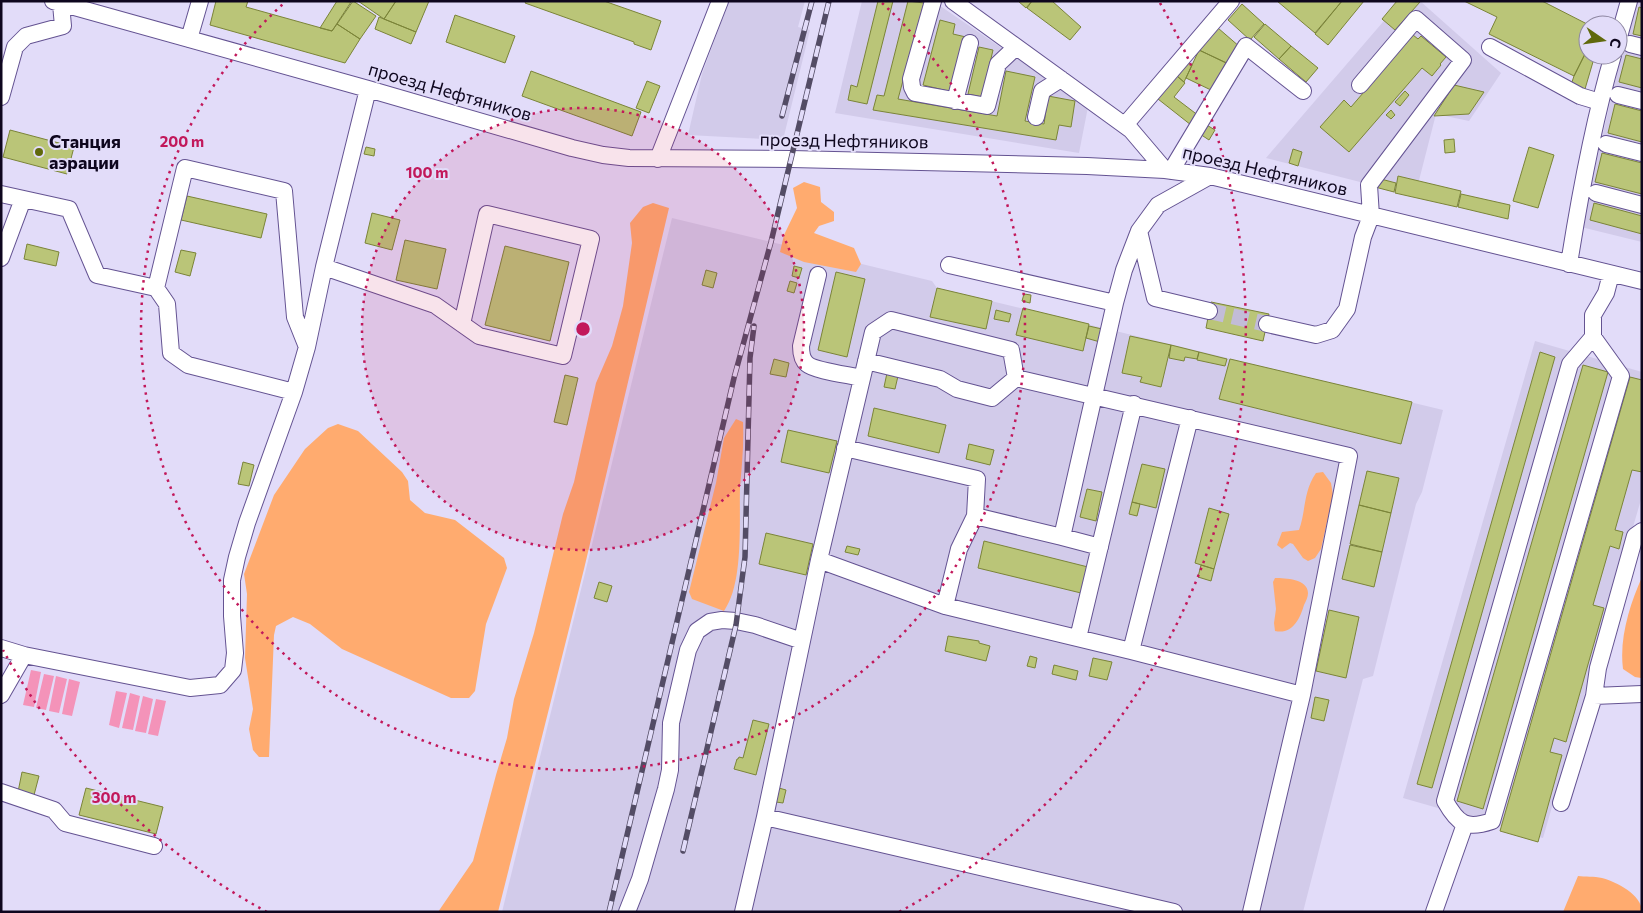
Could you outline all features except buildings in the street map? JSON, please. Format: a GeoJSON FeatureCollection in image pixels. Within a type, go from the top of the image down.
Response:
{"type":"FeatureCollection","features":[{"type":"Feature","properties":{"kind":"street"},"geometry":{"type":"LineString","coordinates":[[189,39],[200,1]]}},
{"type":"Feature","properties":{"kind":"street"},"geometry":{"type":"LineString","coordinates":[[658,159],[720,1]]}},
{"type":"Feature","properties":{"kind":"street"},"geometry":{"type":"LineString","coordinates":[[933,1],[911,79],[915,93],[988,106],[998,64],[1016,47]]}},
{"type":"Feature","properties":{"kind":"street"},"geometry":{"type":"LineString","coordinates":[[953,1],[1125,125],[1168,170],[1246,46],[1303,91]]}},
{"type":"Feature","properties":{"kind":"street"},"geometry":{"type":"LineString","coordinates":[[1125,125],[1231,1]]}},
{"type":"Feature","properties":{"kind":"street"},"geometry":{"type":"LineString","coordinates":[[1629,1],[1630,44]]}},
{"type":"Feature","properties":{"kind":"street"},"geometry":{"type":"LineString","coordinates":[[1,97],[14,47],[26,36],[63,26],[57,2]]}},
{"type":"Feature","properties":{"kind":"street","name":"проезд Нефтяников"},"geometry":{"type":"LineString","coordinates":[[57,2],[95,7],[189,39],[572,148],[603,155],[658,159],[798,159],[1087,166],[1168,170],[1210,176],[1642,281]]}},
{"type":"Feature","properties":{"kind":"street"},"geometry":{"type":"LineString","coordinates":[[1267,324],[1316,335],[1332,330],[1347,309],[1363,237],[1371,216],[1369,185],[1463,60],[1416,19],[1360,85]]}},
{"type":"Feature","properties":{"kind":"street"},"geometry":{"type":"LineString","coordinates":[[955,100],[970,43]]}},
{"type":"Feature","properties":{"kind":"street"},"geometry":{"type":"LineString","coordinates":[[1490,47],[1580,96],[1600,102]]}},
{"type":"Feature","properties":{"kind":"street"},"geometry":{"type":"LineString","coordinates":[[1569,264],[1600,102],[1611,65]]}},
{"type":"Feature","properties":{"kind":"street"},"geometry":{"type":"LineString","coordinates":[[1036,117],[1042,91],[1061,79]]}},
{"type":"Feature","properties":{"kind":"street"},"geometry":{"type":"LineString","coordinates":[[1,648],[190,688],[220,686],[233,670],[235,653],[232,580],[237,558],[246,523],[294,392],[307,347],[324,267],[368,89]]}},
{"type":"Feature","properties":{"kind":"street"},"geometry":{"type":"LineString","coordinates":[[1618,95],[1642,101]]}},
{"type":"Feature","properties":{"kind":"street"},"geometry":{"type":"LineString","coordinates":[[1606,144],[1642,153]]}},
{"type":"Feature","properties":{"kind":"street"},"geometry":{"type":"LineString","coordinates":[[156,288],[184,168],[284,191],[295,317],[307,347]]}},
{"type":"Feature","properties":{"kind":"street"},"geometry":{"type":"LineString","coordinates":[[1062,537],[1115,303],[1124,270],[1139,231],[1158,205],[1210,176]]}},
{"type":"Feature","properties":{"kind":"street"},"geometry":{"type":"LineString","coordinates":[[1596,193],[1642,205]]}},
{"type":"Feature","properties":{"kind":"street"},"geometry":{"type":"LineString","coordinates":[[1,194],[69,209],[97,274],[156,288],[167,304],[171,353],[188,366],[294,392]]}},
{"type":"Feature","properties":{"kind":"street"},"geometry":{"type":"LineString","coordinates":[[1,258],[23,199]]}},
{"type":"Feature","properties":{"kind":"street"},"geometry":{"type":"LineString","coordinates":[[324,267],[435,305],[479,336],[563,356],[591,239],[487,214],[462,324]]}},
{"type":"Feature","properties":{"kind":"street"},"geometry":{"type":"LineString","coordinates":[[1139,231],[1155,298],[1209,311]]}},
{"type":"Feature","properties":{"kind":"street"},"geometry":{"type":"LineString","coordinates":[[949,265],[1115,303]]}},
{"type":"Feature","properties":{"kind":"street"},"geometry":{"type":"LineString","coordinates":[[1593,337],[1570,364],[1445,801],[1454,816],[1465,824],[1482,825],[1492,821],[1621,376],[1593,337],[1593,315],[1606,293],[1611,274]]}},
{"type":"Feature","properties":{"kind":"street"},"geometry":{"type":"LineString","coordinates":[[818,275],[801,346],[803,359],[812,367],[862,378]]}},
{"type":"Feature","properties":{"kind":"street"},"geometry":{"type":"LineString","coordinates":[[743,912],[819,560],[873,332],[890,320],[1011,350],[1016,378]]}},
{"type":"Feature","properties":{"kind":"street"},"geometry":{"type":"LineString","coordinates":[[866,361],[940,379],[957,389],[992,398],[1016,378]]}},
{"type":"Feature","properties":{"kind":"street"},"geometry":{"type":"LineString","coordinates":[[1016,378],[1134,404],[1350,456],[1302,695],[1251,912]]}},
{"type":"Feature","properties":{"kind":"street"},"geometry":{"type":"LineString","coordinates":[[1078,638],[1134,404]]}},
{"type":"Feature","properties":{"kind":"street"},"geometry":{"type":"LineString","coordinates":[[1132,650],[1190,418]]}},
{"type":"Feature","properties":{"kind":"street"},"geometry":{"type":"LineString","coordinates":[[845,448],[977,479],[975,516],[958,549],[945,606]]}},
{"type":"Feature","properties":{"kind":"street"},"geometry":{"type":"LineString","coordinates":[[975,516],[1100,547]]}},
{"type":"Feature","properties":{"kind":"street"},"geometry":{"type":"LineString","coordinates":[[1561,803],[1594,696],[1598,668],[1635,536],[1642,531]]}},
{"type":"Feature","properties":{"kind":"street"},"geometry":{"type":"LineString","coordinates":[[819,560],[945,606],[1132,650],[1302,695]]}},
{"type":"Feature","properties":{"kind":"street"},"geometry":{"type":"LineString","coordinates":[[627,912],[640,879],[666,788],[670,770],[671,723],[688,650],[696,631],[710,622],[722,620],[736,621],[755,625],[802,641]]}},
{"type":"Feature","properties":{"kind":"street"},"geometry":{"type":"LineString","coordinates":[[1,695],[24,654]]}},
{"type":"Feature","properties":{"kind":"street"},"geometry":{"type":"LineString","coordinates":[[1594,696],[1642,694]]}},
{"type":"Feature","properties":{"kind":"street"},"geometry":{"type":"LineString","coordinates":[[1,792],[54,810],[65,822],[154,846]]}},
{"type":"Feature","properties":{"kind":"street"},"geometry":{"type":"LineString","coordinates":[[765,817],[1174,912]]}},
{"type":"Feature","properties":{"kind":"street"},"geometry":{"type":"LineString","coordinates":[[1434,912],[1465,824]]}},
{"type":"Feature","properties":{"kind":"shaded area"},"geometry":{"type":"Polygon","coordinates":[[[729,1],[805,1],[798,27],[810,30],[783,140],[688,135],[702,74],[729,1]]]}},
{"type":"Feature","properties":{"kind":"shaded area"},"geometry":{"type":"Polygon","coordinates":[[[862,1],[933,1],[1088,107],[1079,153],[835,113],[862,1]]]}},
{"type":"Feature","properties":{"kind":"shaded area"},"geometry":{"type":"Polygon","coordinates":[[[1401,1],[1420,1],[1501,73],[1469,121],[1436,114],[1415,196],[1266,158],[1401,1]]]}},
{"type":"Feature","properties":{"kind":"shaded area"},"geometry":{"type":"Polygon","coordinates":[[[1634,1],[1642,1],[1642,242],[1581,227],[1619,65],[1628,65],[1628,27],[1634,1]]]}},
{"type":"Feature","properties":{"kind":"shaded area"},"geometry":{"type":"Polygon","coordinates":[[[804,182],[820,187],[821,202],[834,212],[834,221],[819,226],[814,233],[854,248],[861,264],[856,272],[804,262],[780,252],[784,235],[797,208],[793,188],[804,182]]]}},
{"type":"Feature","properties":{"kind":"shaded area"},"geometry":{"type":"Polygon","coordinates":[[[653,203],[669,208],[584,569],[498,912],[438,912],[473,861],[507,738],[514,699],[534,633],[563,514],[574,482],[596,383],[612,346],[623,306],[632,243],[630,223],[643,207],[653,203]]]}},
{"type":"Feature","properties":{"kind":"shaded area"},"geometry":{"type":"Polygon","coordinates":[[[672,218],[932,281],[937,288],[1443,410],[1422,492],[1416,504],[1373,676],[1363,679],[1303,912],[502,912],[672,218]]]}},
{"type":"Feature","properties":{"kind":"shaded area"},"geometry":{"type":"Polygon","coordinates":[[[1535,341],[1642,372],[1642,496],[1543,838],[1403,798],[1535,341]]]}},
{"type":"Feature","properties":{"kind":"shaded area"},"geometry":{"type":"Polygon","coordinates":[[[736,419],[743,422],[738,568],[735,585],[724,611],[692,599],[689,592],[716,483],[724,438],[736,419]]]}},
{"type":"Feature","properties":{"kind":"shaded area"},"geometry":{"type":"Polygon","coordinates":[[[338,424],[358,431],[402,472],[408,481],[410,500],[425,513],[455,520],[504,558],[507,568],[486,624],[475,691],[469,698],[451,698],[342,649],[310,624],[293,617],[276,626],[274,635],[269,757],[259,757],[253,750],[249,729],[253,709],[245,658],[247,594],[244,574],[274,495],[305,449],[328,428],[338,424]]]}},
{"type":"Feature","properties":{"kind":"shaded area"},"geometry":{"type":"Polygon","coordinates":[[[1323,472],[1331,483],[1333,495],[1321,549],[1315,558],[1308,561],[1303,558],[1293,544],[1290,543],[1282,549],[1277,545],[1282,532],[1299,530],[1309,487],[1316,473],[1323,472]]]}},
{"type":"Feature","properties":{"kind":"shaded area"},"geometry":{"type":"Polygon","coordinates":[[[1642,577],[1641,678],[1635,677],[1623,669],[1622,657],[1626,621],[1642,577]]]}},
{"type":"Feature","properties":{"kind":"shaded area"},"geometry":{"type":"Polygon","coordinates":[[[1275,578],[1300,582],[1307,588],[1308,593],[1298,620],[1291,628],[1281,632],[1275,631],[1274,623],[1276,609],[1273,582],[1275,578]]]}},
{"type":"Feature","properties":{"kind":"shaded area"},"geometry":{"type":"Polygon","coordinates":[[[31,670],[41,672],[34,707],[23,705],[31,670]]]}},
{"type":"Feature","properties":{"kind":"shaded area"},"geometry":{"type":"Polygon","coordinates":[[[44,674],[54,676],[46,710],[36,708],[44,674]]]}},
{"type":"Feature","properties":{"kind":"shaded area"},"geometry":{"type":"Polygon","coordinates":[[[56,676],[67,679],[59,713],[49,711],[56,676]]]}},
{"type":"Feature","properties":{"kind":"shaded area"},"geometry":{"type":"Polygon","coordinates":[[[69,679],[80,682],[72,716],[62,714],[69,679]]]}},
{"type":"Feature","properties":{"kind":"shaded area"},"geometry":{"type":"Polygon","coordinates":[[[116,691],[127,693],[119,728],[109,725],[116,691]]]}},
{"type":"Feature","properties":{"kind":"shaded area"},"geometry":{"type":"Polygon","coordinates":[[[130,693],[140,696],[133,730],[122,728],[130,693]]]}},
{"type":"Feature","properties":{"kind":"shaded area"},"geometry":{"type":"Polygon","coordinates":[[[143,696],[153,699],[146,733],[135,731],[143,696]]]}},
{"type":"Feature","properties":{"kind":"shaded area"},"geometry":{"type":"Polygon","coordinates":[[[156,699],[166,701],[158,736],[148,734],[156,699]]]}},
{"type":"Feature","properties":{"kind":"shaded area"},"geometry":{"type":"Polygon","coordinates":[[[1578,876],[1602,878],[1614,882],[1633,894],[1641,906],[1642,912],[1563,912],[1578,876]]]}},
{"type":"Feature","properties":{"kind":"tunnel"},"geometry":{"type":"LineString","coordinates":[[1209,311],[1267,324]]}},
{"type":"Feature","properties":{"kind":"railway"},"geometry":{"type":"LineString","coordinates":[[782,116],[812,1]]}},
{"type":"Feature","properties":{"kind":"railway"},"geometry":{"type":"LineString","coordinates":[[609,912],[734,378],[771,242],[829,1]]}},
{"type":"Feature","properties":{"kind":"railway"},"geometry":{"type":"LineString","coordinates":[[683,851],[736,625],[745,557],[750,358],[754,326]]}},
{"type":"Feature","properties":{"kind":"place","name":"Станция аэрации"},"geometry":{"type":"Point","coordinates":[39,152]}}]}
